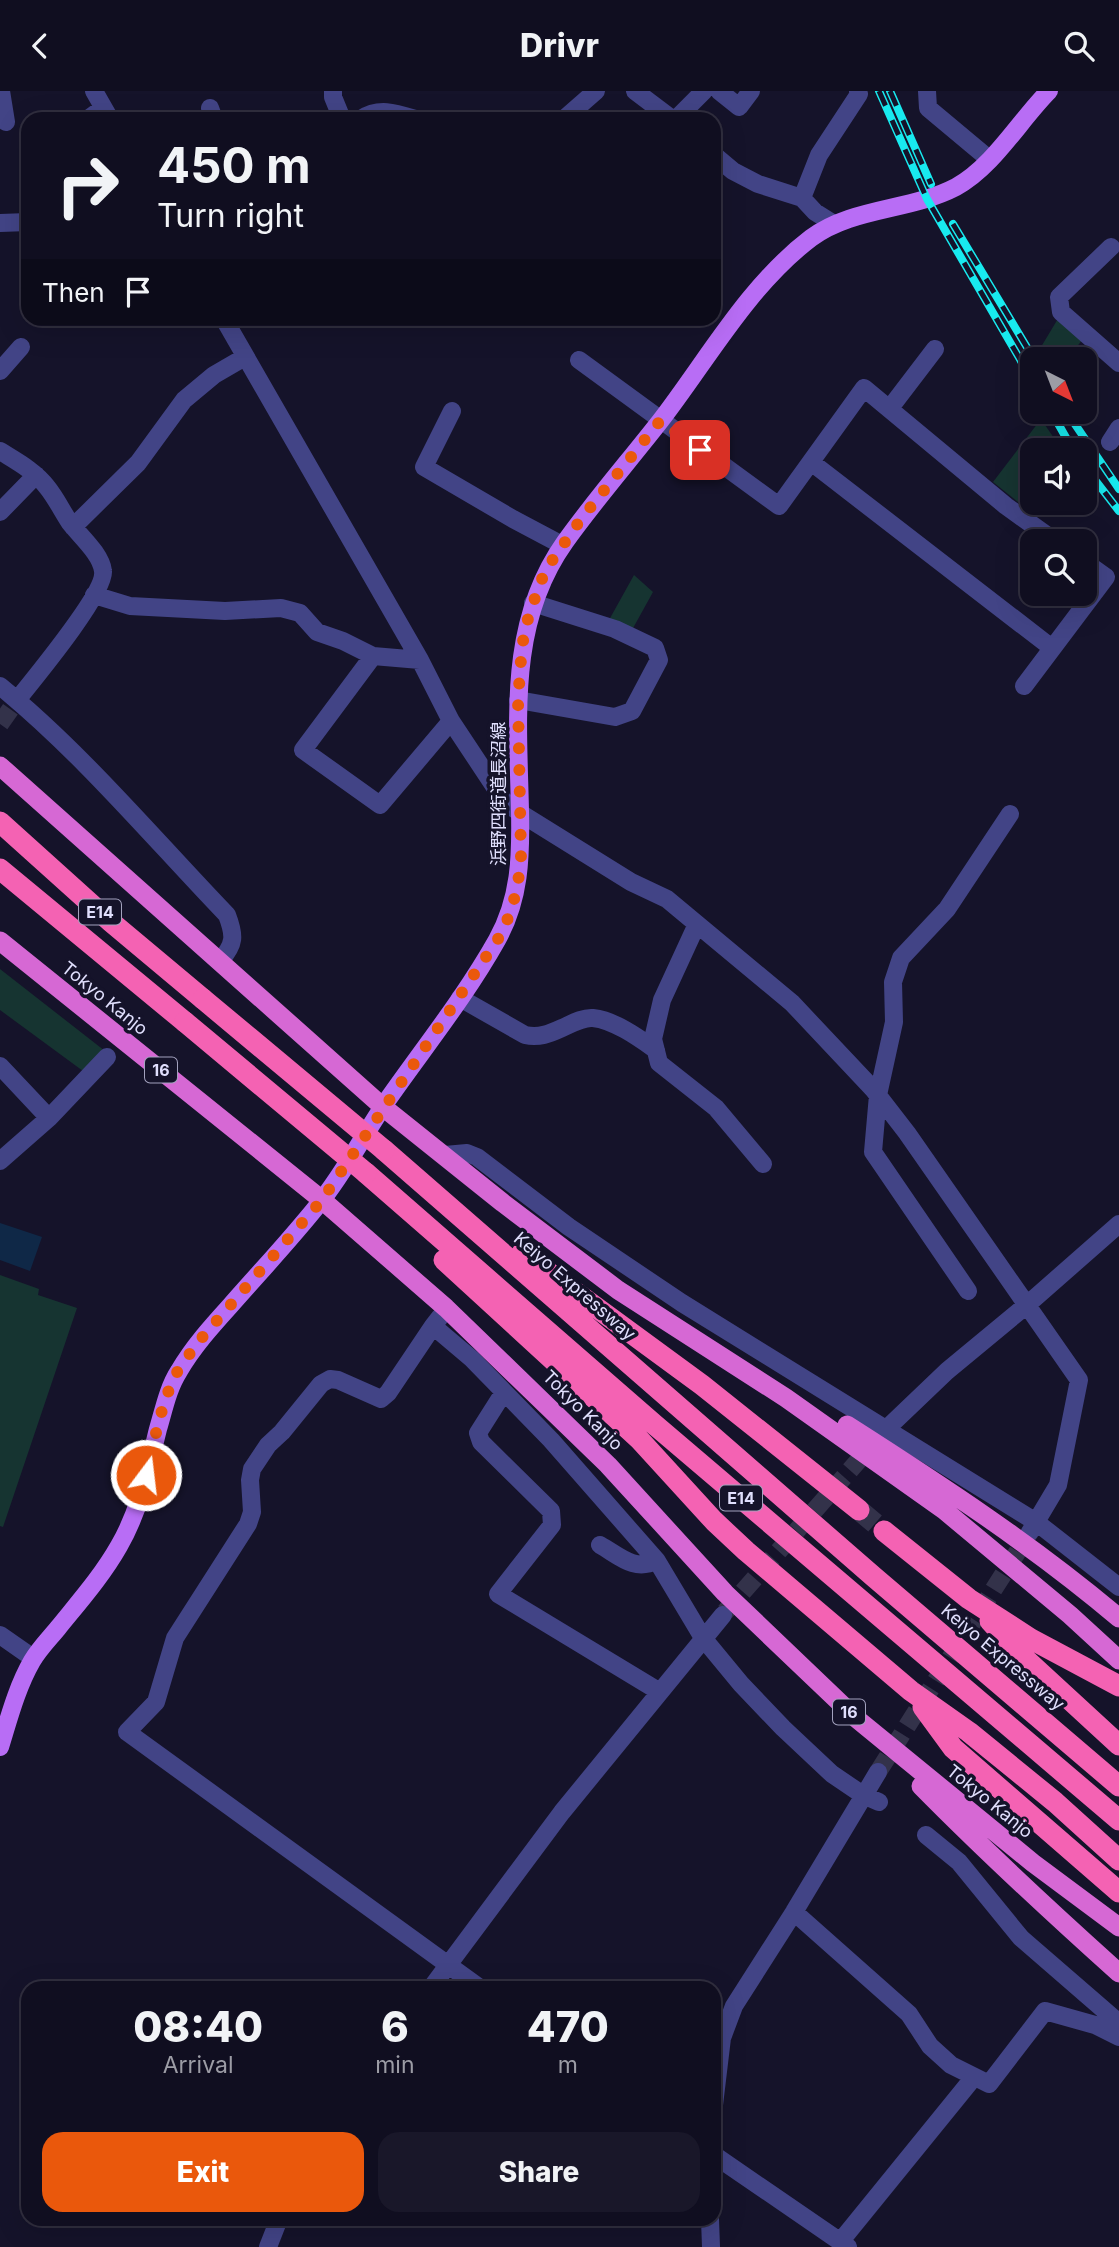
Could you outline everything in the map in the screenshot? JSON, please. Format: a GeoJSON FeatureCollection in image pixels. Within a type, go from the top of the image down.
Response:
{"type":"FeatureCollection","features":[{"type":"Feature","properties":{"kind":"highway"},"geometry":{"type":"LineString","coordinates":[[0,766],[383,1107],[503,1203],[618,1290],[786,1398],[944,1510],[1119,1660]]}},
{"type":"Feature","properties":{"kind":"highway","name":"Keiyo Expressway"},"geometry":{"type":"LineString","coordinates":[[0,822],[111,922],[384,1150],[874,1577],[1119,1786]]}},
{"type":"Feature","properties":{"kind":"highway","name":"E14"},"geometry":{"type":"LineString","coordinates":[[0,869],[366,1173],[655,1425],[1119,1820]]}},
{"type":"Feature","properties":{"kind":"highway","name":"Tokyo Kanjo"},"geometry":{"type":"LineString","coordinates":[[0,941],[322,1200],[446,1308],[608,1465],[725,1593],[857,1719],[1033,1863],[1119,1927]]}},
{"type":"Feature","properties":{"kind":"highway"},"geometry":{"type":"LineString","coordinates":[[399,1202],[420,1237],[639,1439],[714,1521],[746,1551],[911,1691],[969,1732],[1055,1802],[1119,1860]]}},
{"type":"Feature","properties":{"kind":"highway"},"geometry":{"type":"LineString","coordinates":[[449,1207],[488,1227],[564,1286],[702,1385],[859,1510]]}},
{"type":"Feature","properties":{"kind":"highway"},"geometry":{"type":"LineString","coordinates":[[786,1398],[822,1410],[922,1472],[1015,1536],[1119,1618]]}},
{"type":"Feature","properties":{"kind":"highway"},"geometry":{"type":"LineString","coordinates":[[884,1531],[969,1599],[1031,1639],[1119,1686]]}},
{"type":"Feature","properties":{"kind":"highway"},"geometry":{"type":"LineString","coordinates":[[969,1599],[1020,1654],[1119,1745]]}},
{"type":"Feature","properties":{"kind":"highway"},"geometry":{"type":"LineString","coordinates":[[911,1691],[953,1748],[1119,1892]]}},
{"type":"Feature","properties":{"kind":"highway"},"geometry":{"type":"LineString","coordinates":[[857,1719],[967,1833],[1119,1973]]}},
{"type":"Feature","properties":{"kind":"main road","name":"浜野四街道長沼線"},"geometry":{"type":"LineString","coordinates":[[0,1748],[19,1689],[33,1658],[95,1583],[133,1521],[174,1378],[199,1341],[322,1200],[460,998],[498,939],[511,912],[521,856],[518,700],[522,646],[540,583],[562,545],[660,421],[749,300],[779,267],[808,241],[834,224],[918,202],[956,187],[989,159],[1049,91]]}},
{"type":"Feature","properties":{"kind":"street"},"geometry":{"type":"LineString","coordinates":[[1,91],[6,122]]}},
{"type":"Feature","properties":{"kind":"street"},"geometry":{"type":"LineString","coordinates":[[94,91],[106,112]]}},
{"type":"Feature","properties":{"kind":"street"},"geometry":{"type":"LineString","coordinates":[[333,91],[339,112]]}},
{"type":"Feature","properties":{"kind":"street"},"geometry":{"type":"LineString","coordinates":[[572,112],[596,91]]}},
{"type":"Feature","properties":{"kind":"street"},"geometry":{"type":"LineString","coordinates":[[635,91],[664,112]]}},
{"type":"Feature","properties":{"kind":"street"},"geometry":{"type":"LineString","coordinates":[[682,112],[704,91]]}},
{"type":"Feature","properties":{"kind":"street"},"geometry":{"type":"LineString","coordinates":[[719,91],[739,107],[751,91]]}},
{"type":"Feature","properties":{"kind":"street"},"geometry":{"type":"LineString","coordinates":[[803,198],[819,155],[859,94],[858,91]]}},
{"type":"Feature","properties":{"kind":"street"},"geometry":{"type":"LineString","coordinates":[[927,91],[928,108],[989,159]]}},
{"type":"Feature","properties":{"kind":"street"},"geometry":{"type":"LineString","coordinates":[[721,161],[733,171],[758,184],[803,198],[815,212],[834,224]]}},
{"type":"Feature","properties":{"kind":"street"},"geometry":{"type":"LineString","coordinates":[[0,222],[21,222]]}},
{"type":"Feature","properties":{"kind":"street"},"geometry":{"type":"LineString","coordinates":[[1116,247],[1059,297],[1062,312],[1119,363]]}},
{"type":"Feature","properties":{"kind":"street"},"geometry":{"type":"LineString","coordinates":[[228,326],[420,660],[451,721],[504,801],[631,881],[667,899],[792,1003],[878,1095],[1028,1304],[1079,1380],[1058,1485],[1033,1527]]}},
{"type":"Feature","properties":{"kind":"street"},"geometry":{"type":"LineString","coordinates":[[0,371],[21,347]]}},
{"type":"Feature","properties":{"kind":"street"},"geometry":{"type":"LineString","coordinates":[[890,408],[935,349]]}},
{"type":"Feature","properties":{"kind":"street"},"geometry":{"type":"LineString","coordinates":[[73,527],[138,463],[184,400],[214,375],[245,357]]}},
{"type":"Feature","properties":{"kind":"street"},"geometry":{"type":"LineString","coordinates":[[579,360],[779,506],[864,388],[1006,506],[1038,529]]}},
{"type":"Feature","properties":{"kind":"street"},"geometry":{"type":"LineString","coordinates":[[452,411],[425,467],[562,545]]}},
{"type":"Feature","properties":{"kind":"street"},"geometry":{"type":"LineString","coordinates":[[0,451],[36,475],[48,487],[73,527],[99,559],[104,573],[100,586],[53,655],[17,700]]}},
{"type":"Feature","properties":{"kind":"street"},"geometry":{"type":"LineString","coordinates":[[811,462],[1052,648]]}},
{"type":"Feature","properties":{"kind":"street"},"geometry":{"type":"LineString","coordinates":[[0,512],[36,475]]}},
{"type":"Feature","properties":{"kind":"street"},"geometry":{"type":"LineString","coordinates":[[1097,571],[1106,577],[1097,589]]}},
{"type":"Feature","properties":{"kind":"street"},"geometry":{"type":"LineString","coordinates":[[94,595],[130,606],[225,611],[281,608],[300,614],[317,632],[373,656],[420,660]]}},
{"type":"Feature","properties":{"kind":"street"},"geometry":{"type":"LineString","coordinates":[[518,700],[615,717],[632,711],[659,660],[655,649],[615,629],[533,603]]}},
{"type":"Feature","properties":{"kind":"street"},"geometry":{"type":"LineString","coordinates":[[1024,686],[1084,606]]}},
{"type":"Feature","properties":{"kind":"street"},"geometry":{"type":"LineString","coordinates":[[373,656],[303,750],[380,805],[451,721]]}},
{"type":"Feature","properties":{"kind":"street"},"geometry":{"type":"LineString","coordinates":[[0,686],[108,788],[227,915],[233,929],[233,940],[230,950],[220,961]]}},
{"type":"Feature","properties":{"kind":"street"},"geometry":{"type":"LineString","coordinates":[[968,1291],[873,1152],[878,1095],[894,1022],[894,982],[901,958],[947,909],[1010,814]]}},
{"type":"Feature","properties":{"kind":"street"},"geometry":{"type":"LineString","coordinates":[[696,924],[662,1000],[653,1038],[659,1063],[716,1108],[763,1164]]}},
{"type":"Feature","properties":{"kind":"street"},"geometry":{"type":"LineString","coordinates":[[460,998],[525,1035],[536,1038],[591,1017],[634,1034],[656,1050]]}},
{"type":"Feature","properties":{"kind":"street"},"geometry":{"type":"LineString","coordinates":[[0,1161],[50,1118],[107,1057]]}},
{"type":"Feature","properties":{"kind":"street"},"geometry":{"type":"LineString","coordinates":[[0,1066],[50,1118]]}},
{"type":"Feature","properties":{"kind":"street"},"geometry":{"type":"LineString","coordinates":[[445,1155],[467,1153],[477,1157],[569,1227],[682,1303],[1033,1527],[1119,1587]]}},
{"type":"Feature","properties":{"kind":"street"},"geometry":{"type":"LineString","coordinates":[[883,1432],[947,1371],[1119,1224]]}},
{"type":"Feature","properties":{"kind":"street"},"geometry":{"type":"LineString","coordinates":[[446,1308],[388,1393],[381,1399],[330,1379],[321,1384],[268,1445],[252,1469],[252,1512],[248,1524],[175,1638],[156,1702],[127,1733],[470,1981]]}},
{"type":"Feature","properties":{"kind":"street"},"geometry":{"type":"LineString","coordinates":[[433,1326],[472,1359],[551,1440],[657,1561],[703,1638],[741,1684],[832,1774],[871,1798]]}},
{"type":"Feature","properties":{"kind":"street"},"geometry":{"type":"LineString","coordinates":[[503,1392],[478,1433],[481,1442],[551,1511],[552,1525],[498,1594],[660,1692]]}},
{"type":"Feature","properties":{"kind":"street"},"geometry":{"type":"LineString","coordinates":[[600,1545],[633,1564],[645,1566],[657,1561]]}},
{"type":"Feature","properties":{"kind":"street"},"geometry":{"type":"LineString","coordinates":[[437,1981],[562,1812],[723,1615]]}},
{"type":"Feature","properties":{"kind":"street"},"geometry":{"type":"LineString","coordinates":[[0,1635],[33,1658]]}},
{"type":"Feature","properties":{"kind":"street"},"geometry":{"type":"LineString","coordinates":[[721,2046],[734,2006],[871,1798],[878,1772]]}},
{"type":"Feature","properties":{"kind":"street"},"geometry":{"type":"LineString","coordinates":[[926,1835],[959,1862],[1021,1938],[1119,2023]]}},
{"type":"Feature","properties":{"kind":"street"},"geometry":{"type":"LineString","coordinates":[[794,1912],[909,2014],[930,2046],[951,2065],[989,2084],[1045,2011],[1095,2025],[1119,2037]]}},
{"type":"Feature","properties":{"kind":"street"},"geometry":{"type":"LineString","coordinates":[[721,2160],[844,2244],[974,2077]]}},
{"type":"Feature","properties":{"kind":"street"},"geometry":{"type":"LineString","coordinates":[[268,2247],[276,2226]]}},
{"type":"Feature","properties":{"kind":"street"},"geometry":{"type":"LineString","coordinates":[[710,2226],[711,2247]]}},
{"type":"Feature","properties":{"kind":"green space"},"geometry":{"type":"Polygon","coordinates":[[[1059,317],[1083,339],[1077,347],[1041,347],[1059,317]]]}},
{"type":"Feature","properties":{"kind":"green space"},"geometry":{"type":"Polygon","coordinates":[[[1037,424],[1044,424],[1054,438],[1027,438],[1037,424]]]}},
{"type":"Feature","properties":{"kind":"green space"},"geometry":{"type":"Polygon","coordinates":[[[1020,447],[1020,504],[993,482],[1020,447]]]}},
{"type":"Feature","properties":{"kind":"green space"},"geometry":{"type":"Polygon","coordinates":[[[634,575],[653,592],[632,630],[609,620],[634,575]]]}},
{"type":"Feature","properties":{"kind":"green space"},"geometry":{"type":"Polygon","coordinates":[[[0,969],[105,1051],[83,1071],[0,1010],[0,969]]]}},
{"type":"Feature","properties":{"kind":"green space"},"geometry":{"type":"Polygon","coordinates":[[[0,1275],[39,1289],[38,1295],[77,1308],[3,1527],[0,1526],[0,1275]]]}},
{"type":"Feature","properties":{"kind":"water"},"geometry":{"type":"Polygon","coordinates":[[[0,1223],[42,1237],[30,1271],[0,1260],[0,1223]]]}},
{"type":"Feature","properties":{"kind":"tunnel"},"geometry":{"type":"LineString","coordinates":[[0,724],[17,700]]}},
{"type":"Feature","properties":{"kind":"tunnel"},"geometry":{"type":"LineString","coordinates":[[725,1612],[873,1444]]}},
{"type":"Feature","properties":{"kind":"tunnel"},"geometry":{"type":"LineString","coordinates":[[859,1510],[884,1531]]}},
{"type":"Feature","properties":{"kind":"tunnel"},"geometry":{"type":"LineString","coordinates":[[878,1772],[1030,1532]]}},
{"type":"Feature","properties":{"kind":"railway"},"geometry":{"type":"LineString","coordinates":[[879,91],[927,199],[1020,359]]}},
{"type":"Feature","properties":{"kind":"railway"},"geometry":{"type":"LineString","coordinates":[[890,91],[931,184]]}},
{"type":"Feature","properties":{"kind":"railway"},"geometry":{"type":"LineString","coordinates":[[953,224],[1027,347]]}},
{"type":"Feature","properties":{"kind":"railway"},"geometry":{"type":"LineString","coordinates":[[1058,424],[1066,438]]}},
{"type":"Feature","properties":{"kind":"railway"},"geometry":{"type":"LineString","coordinates":[[1075,424],[1119,489]]}},
{"type":"Feature","properties":{"kind":"railway"},"geometry":{"type":"LineString","coordinates":[[1097,483],[1119,511]]}},
{"type":"Feature","properties":{"kind":"route"},"geometry":{"type":"LineString","coordinates":[[146,1475],[166,1400],[174,1378],[187,1357],[322,1200],[460,998],[498,939],[511,912],[521,856],[518,700],[522,646],[527,622],[549,565],[581,519],[660,421],[700,450]]}}]}
